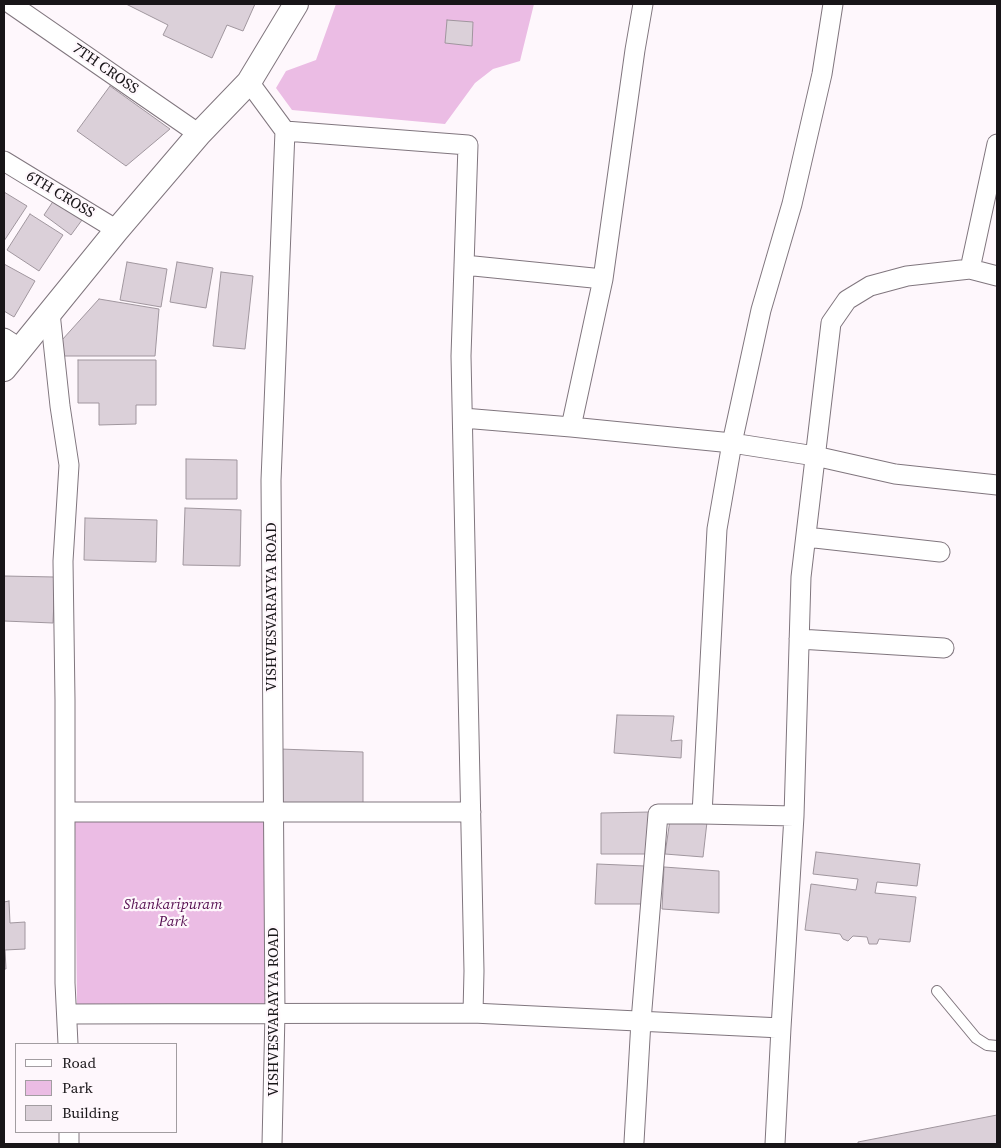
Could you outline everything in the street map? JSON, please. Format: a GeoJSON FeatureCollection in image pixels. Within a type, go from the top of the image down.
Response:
{"type":"FeatureCollection","features":[{"type":"Feature","properties":{"kind":"street","name":"7TH CROSS"},"geometry":{"type":"LineString","coordinates":[[11,4],[199,134]]}},
{"type":"Feature","properties":{"kind":"street"},"geometry":{"type":"LineString","coordinates":[[4,369],[12,344],[50,313],[117,230],[199,134],[249,82],[296,4]]}},
{"type":"Feature","properties":{"kind":"street"},"geometry":{"type":"LineString","coordinates":[[571,426],[603,279],[643,4]]}},
{"type":"Feature","properties":{"kind":"street"},"geometry":{"type":"LineString","coordinates":[[702,814],[716,529],[761,310],[792,204],[814,111],[833,4]]}},
{"type":"Feature","properties":{"kind":"street"},"geometry":{"type":"LineString","coordinates":[[249,82],[285,131],[468,146],[462,356],[474,972],[472,1012]]}},
{"type":"Feature","properties":{"kind":"street","name":"VISHVESVARAYYA ROAD"},"geometry":{"type":"LineString","coordinates":[[272,1144],[275,1012],[271,480],[285,131]]}},
{"type":"Feature","properties":{"kind":"street"},"geometry":{"type":"LineString","coordinates":[[970,269],[997,144]]}},
{"type":"Feature","properties":{"kind":"street","name":"6TH CROSS"},"geometry":{"type":"LineString","coordinates":[[4,161],[117,230]]}},
{"type":"Feature","properties":{"kind":"street"},"geometry":{"type":"LineString","coordinates":[[464,265],[603,279]]}},
{"type":"Feature","properties":{"kind":"street"},"geometry":{"type":"LineString","coordinates":[[775,1144],[780,1028],[794,816],[802,577],[831,324],[847,300],[870,286],[907,276],[970,269],[997,276]]}},
{"type":"Feature","properties":{"kind":"street"},"geometry":{"type":"LineString","coordinates":[[50,313],[60,406],[69,465],[63,561],[65,983],[68,1043]]}},
{"type":"Feature","properties":{"kind":"street"},"geometry":{"type":"LineString","coordinates":[[463,418],[571,426],[732,444],[815,456],[896,474],[997,485]]}},
{"type":"Feature","properties":{"kind":"street"},"geometry":{"type":"LineString","coordinates":[[806,537],[940,552]]}},
{"type":"Feature","properties":{"kind":"street"},"geometry":{"type":"LineString","coordinates":[[800,639],[944,648]]}},
{"type":"Feature","properties":{"kind":"street"},"geometry":{"type":"LineString","coordinates":[[65,812],[470,812]]}},
{"type":"Feature","properties":{"kind":"street"},"geometry":{"type":"LineString","coordinates":[[634,1142],[641,1021],[658,814],[794,816]]}},
{"type":"Feature","properties":{"kind":"street"},"geometry":{"type":"LineString","coordinates":[[67,1014],[472,1012],[780,1028]]}},
{"type":"Feature","properties":{"kind":"lane"},"geometry":{"type":"LineString","coordinates":[[937,991],[976,1038],[987,1045],[997,1046]]}},
{"type":"Feature","properties":{"kind":"green space"},"geometry":{"type":"Polygon","coordinates":[[[336,4],[534,4],[520,61],[493,69],[475,83],[445,124],[292,110],[276,88],[286,71],[316,60],[336,4]]]}},
{"type":"Feature","properties":{"kind":"green space","name":"Shankaripuram Park"},"geometry":{"type":"Polygon","coordinates":[[[75,821],[266,821],[266,1005],[77,1008],[75,821]]]}},
{"type":"Feature","properties":{"kind":"building"},"geometry":{"type":"Polygon","coordinates":[[[126,4],[255,4],[243,31],[227,25],[212,58],[163,35],[168,25],[126,4]]]}},
{"type":"Feature","properties":{"kind":"building"},"geometry":{"type":"Polygon","coordinates":[[[447,20],[473,22],[472,46],[445,43],[447,20]]]}},
{"type":"Feature","properties":{"kind":"building"},"geometry":{"type":"Polygon","coordinates":[[[110,86],[170,129],[126,166],[77,131],[110,86]]]}},
{"type":"Feature","properties":{"kind":"building"},"geometry":{"type":"Polygon","coordinates":[[[4,192],[27,206],[4,241],[4,192]]]}},
{"type":"Feature","properties":{"kind":"building"},"geometry":{"type":"Polygon","coordinates":[[[54,200],[82,220],[71,235],[44,215],[54,200]]]}},
{"type":"Feature","properties":{"kind":"building"},"geometry":{"type":"Polygon","coordinates":[[[30,214],[63,235],[39,271],[7,250],[30,214]]]}},
{"type":"Feature","properties":{"kind":"building"},"geometry":{"type":"Polygon","coordinates":[[[127,262],[167,269],[161,307],[120,300],[127,262]]]}},
{"type":"Feature","properties":{"kind":"building"},"geometry":{"type":"Polygon","coordinates":[[[177,262],[213,268],[206,308],[170,302],[177,262]]]}},
{"type":"Feature","properties":{"kind":"building"},"geometry":{"type":"Polygon","coordinates":[[[4,264],[35,281],[14,317],[4,311],[4,264]]]}},
{"type":"Feature","properties":{"kind":"building"},"geometry":{"type":"Polygon","coordinates":[[[221,272],[253,276],[245,349],[213,346],[221,272]]]}},
{"type":"Feature","properties":{"kind":"building"},"geometry":{"type":"Polygon","coordinates":[[[99,299],[159,309],[155,356],[61,356],[62,340],[99,299]]]}},
{"type":"Feature","properties":{"kind":"building"},"geometry":{"type":"Polygon","coordinates":[[[78,360],[156,360],[156,405],[136,405],[136,424],[99,425],[99,403],[78,403],[78,360]]]}},
{"type":"Feature","properties":{"kind":"building"},"geometry":{"type":"Polygon","coordinates":[[[186,459],[237,460],[237,499],[186,499],[186,459]]]}},
{"type":"Feature","properties":{"kind":"building"},"geometry":{"type":"Polygon","coordinates":[[[185,508],[241,510],[240,566],[183,565],[185,508]]]}},
{"type":"Feature","properties":{"kind":"building"},"geometry":{"type":"Polygon","coordinates":[[[85,518],[157,520],[156,562],[84,560],[85,518]]]}},
{"type":"Feature","properties":{"kind":"building"},"geometry":{"type":"Polygon","coordinates":[[[4,576],[55,577],[53,623],[4,621],[4,576]]]}},
{"type":"Feature","properties":{"kind":"building"},"geometry":{"type":"Polygon","coordinates":[[[617,715],[674,716],[671,741],[682,740],[681,758],[614,753],[617,715]]]}},
{"type":"Feature","properties":{"kind":"building"},"geometry":{"type":"Polygon","coordinates":[[[280,749],[363,752],[363,805],[281,805],[280,749]]]}},
{"type":"Feature","properties":{"kind":"building"},"geometry":{"type":"Polygon","coordinates":[[[650,812],[648,854],[601,854],[601,813],[650,812]]]}},
{"type":"Feature","properties":{"kind":"building"},"geometry":{"type":"Polygon","coordinates":[[[670,820],[707,822],[703,857],[665,854],[670,820]]]}},
{"type":"Feature","properties":{"kind":"building"},"geometry":{"type":"Polygon","coordinates":[[[816,852],[920,864],[917,886],[877,882],[875,893],[916,897],[910,942],[879,939],[877,944],[869,944],[867,937],[853,936],[848,941],[843,939],[840,934],[805,930],[811,884],[856,890],[858,879],[813,874],[816,852]]]}},
{"type":"Feature","properties":{"kind":"building"},"geometry":{"type":"Polygon","coordinates":[[[597,864],[645,866],[644,904],[595,904],[597,864]]]}},
{"type":"Feature","properties":{"kind":"building"},"geometry":{"type":"Polygon","coordinates":[[[664,867],[719,871],[719,913],[662,909],[664,867]]]}},
{"type":"Feature","properties":{"kind":"building"},"geometry":{"type":"Polygon","coordinates":[[[9,901],[10,923],[25,922],[25,949],[5,950],[6,969],[4,969],[4,902],[9,901]]]}},
{"type":"Feature","properties":{"kind":"building"},"geometry":{"type":"Polygon","coordinates":[[[997,1115],[997,1144],[858,1144],[858,1142],[997,1115]]]}}]}
